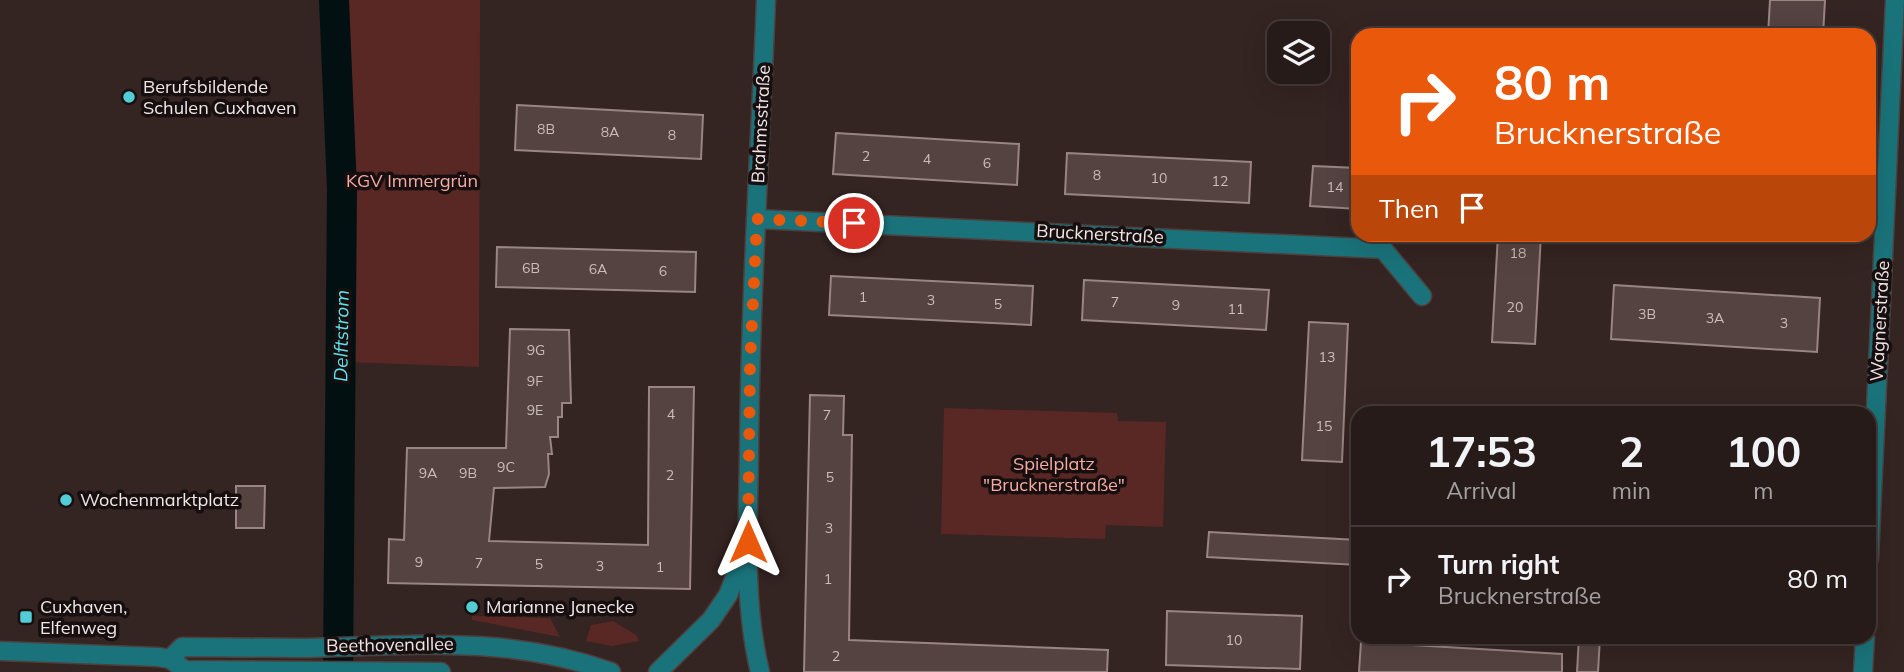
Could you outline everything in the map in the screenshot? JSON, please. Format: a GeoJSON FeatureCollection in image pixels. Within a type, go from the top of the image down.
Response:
{"type":"FeatureCollection","features":[{"type":"Feature","properties":{"kind":"street","name":"Brahmsstraße"},"geometry":{"type":"LineString","coordinates":[[760,672],[753,629],[748,542],[750,364],[766,0]]}},
{"type":"Feature","properties":{"kind":"street","name":"Wagnerstraße"},"geometry":{"type":"LineString","coordinates":[[1876,408],[1895,0]]}},
{"type":"Feature","properties":{"kind":"street","name":"Brucknerstraße"},"geometry":{"type":"LineString","coordinates":[[757,219],[1383,249],[1422,296]]}},
{"type":"Feature","properties":{"kind":"street","name":"Brahmsstraße"},"geometry":{"type":"LineString","coordinates":[[658,672],[711,621],[729,595],[748,542]]}},
{"type":"Feature","properties":{"kind":"street","name":"Beethovenallee"},"geometry":{"type":"LineString","coordinates":[[170,659],[182,647],[300,648],[436,642],[506,647],[611,672]]}},
{"type":"Feature","properties":{"kind":"street"},"geometry":{"type":"LineString","coordinates":[[1864,672],[1865,644]]}},
{"type":"Feature","properties":{"kind":"street","name":"Beethovenallee"},"geometry":{"type":"LineString","coordinates":[[0,651],[170,659],[186,670],[441,672]]}},
{"type":"Feature","properties":{"kind":"green space","name":"KGV Immergrün"},"geometry":{"type":"Polygon","coordinates":[[[344,0],[480,0],[479,367],[347,362],[344,0]]]}},
{"type":"Feature","properties":{"kind":"green space","name":"Spielplatz \"Brucknerstraße\""},"geometry":{"type":"Polygon","coordinates":[[[944,408],[1117,413],[1118,421],[1166,422],[1163,527],[1106,525],[1105,539],[941,534],[944,408]]]}},
{"type":"Feature","properties":{"kind":"green space"},"geometry":{"type":"Polygon","coordinates":[[[472,616],[550,618],[560,637],[472,620],[472,616]]]}},
{"type":"Feature","properties":{"kind":"green space"},"geometry":{"type":"Polygon","coordinates":[[[613,621],[636,635],[639,641],[612,646],[586,641],[591,625],[613,621]]]}},
{"type":"Feature","properties":{"kind":"building"},"geometry":{"type":"Polygon","coordinates":[[[1770,0],[1825,0],[1823,28],[1768,28],[1770,0]]]}},
{"type":"Feature","properties":{"kind":"building"},"geometry":{"type":"Polygon","coordinates":[[[517,105],[703,115],[701,159],[515,150],[517,105]]]}},
{"type":"Feature","properties":{"kind":"building"},"geometry":{"type":"Polygon","coordinates":[[[836,133],[1019,144],[1017,185],[833,174],[836,133]]]}},
{"type":"Feature","properties":{"kind":"building"},"geometry":{"type":"Polygon","coordinates":[[[1067,153],[1251,162],[1249,203],[1065,194],[1067,153]]]}},
{"type":"Feature","properties":{"kind":"building"},"geometry":{"type":"Polygon","coordinates":[[[1313,166],[1351,168],[1351,209],[1310,206],[1313,166]]]}},
{"type":"Feature","properties":{"kind":"building"},"geometry":{"type":"Polygon","coordinates":[[[1498,242],[1541,242],[1535,344],[1492,342],[1498,242]]]}},
{"type":"Feature","properties":{"kind":"building"},"geometry":{"type":"Polygon","coordinates":[[[497,247],[696,252],[695,292],[496,287],[497,247]]]}},
{"type":"Feature","properties":{"kind":"building"},"geometry":{"type":"Polygon","coordinates":[[[831,276],[1033,286],[1031,325],[829,315],[831,276]]]}},
{"type":"Feature","properties":{"kind":"building"},"geometry":{"type":"Polygon","coordinates":[[[1084,280],[1269,290],[1266,330],[1082,320],[1084,280]]]}},
{"type":"Feature","properties":{"kind":"building"},"geometry":{"type":"Polygon","coordinates":[[[1614,285],[1820,298],[1817,352],[1611,339],[1614,285]]]}},
{"type":"Feature","properties":{"kind":"building"},"geometry":{"type":"Polygon","coordinates":[[[1309,322],[1348,324],[1342,462],[1302,460],[1309,322]]]}},
{"type":"Feature","properties":{"kind":"building"},"geometry":{"type":"Polygon","coordinates":[[[510,329],[569,330],[571,403],[562,403],[562,417],[558,417],[558,437],[550,437],[552,454],[548,454],[549,474],[545,487],[494,488],[489,541],[648,545],[649,387],[694,387],[690,589],[388,583],[389,539],[404,540],[407,448],[506,448],[510,329]]]}},
{"type":"Feature","properties":{"kind":"building"},"geometry":{"type":"Polygon","coordinates":[[[810,395],[844,396],[843,435],[852,435],[849,640],[1108,650],[1107,672],[804,672],[810,395]]]}},
{"type":"Feature","properties":{"kind":"building"},"geometry":{"type":"Polygon","coordinates":[[[236,486],[265,486],[264,528],[236,528],[236,486]]]}},
{"type":"Feature","properties":{"kind":"building"},"geometry":{"type":"Polygon","coordinates":[[[1209,532],[1351,540],[1351,565],[1207,557],[1209,532]]]}},
{"type":"Feature","properties":{"kind":"building"},"geometry":{"type":"Polygon","coordinates":[[[1167,611],[1302,616],[1300,669],[1166,665],[1167,611]]]}},
{"type":"Feature","properties":{"kind":"building"},"geometry":{"type":"Polygon","coordinates":[[[1361,644],[1562,654],[1562,672],[1359,672],[1361,644]]]}},
{"type":"Feature","properties":{"kind":"building"},"geometry":{"type":"Polygon","coordinates":[[[1579,644],[1600,644],[1598,672],[1577,672],[1579,644]]]}},
{"type":"Feature","properties":{"kind":"waterway","name":"Delftstrom"},"geometry":{"type":"LineString","coordinates":[[334,0],[342,189],[338,672]]}},
{"type":"Feature","properties":{"kind":"place","name":"Berufsbildende Schulen Cuxhaven"},"geometry":{"type":"Point","coordinates":[129,97]}},
{"type":"Feature","properties":{"kind":"place","name":"Wochenmarktplatz"},"geometry":{"type":"Point","coordinates":[66,500]}},
{"type":"Feature","properties":{"kind":"place","name":"Marianne Janecke"},"geometry":{"type":"Point","coordinates":[472,607]}},
{"type":"Feature","properties":{"kind":"place","name":"Cuxhaven, Elfenweg"},"geometry":{"type":"Point","coordinates":[26,617]}},
{"type":"Feature","properties":{"kind":"route"},"geometry":{"type":"LineString","coordinates":[[748,542],[750,364],[757,219],[854,223]]}}]}
